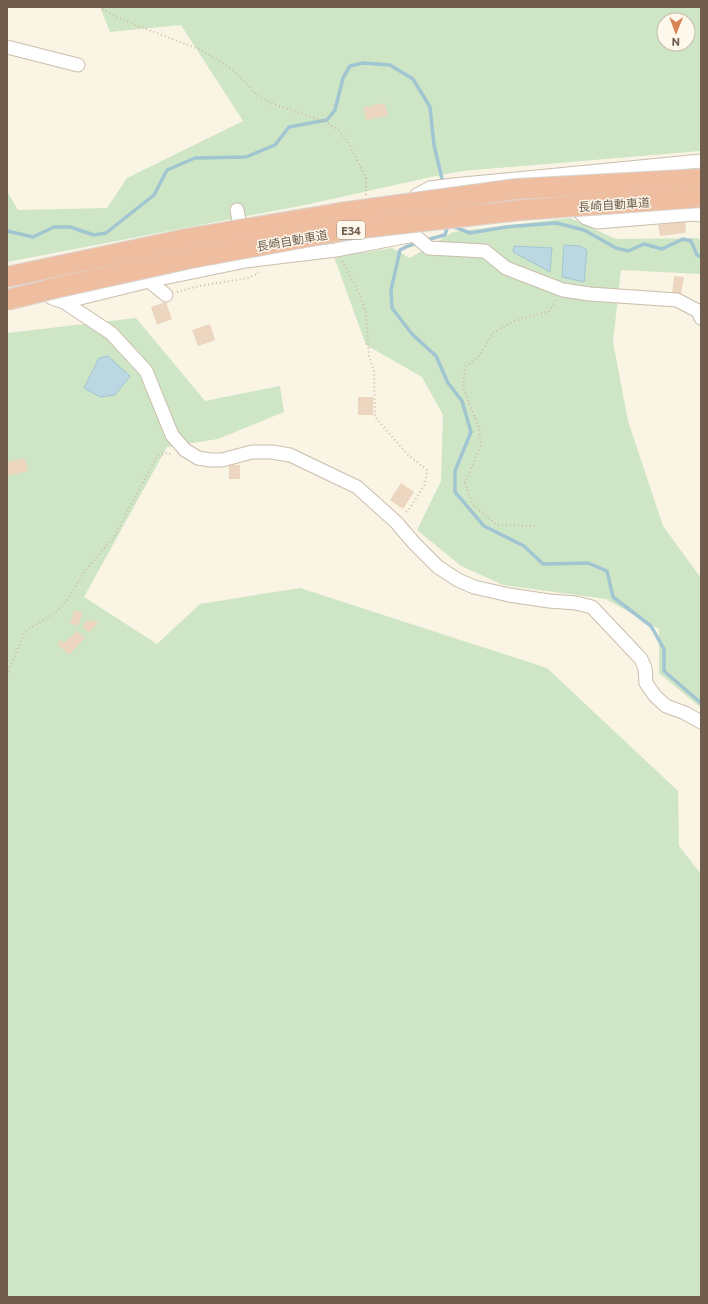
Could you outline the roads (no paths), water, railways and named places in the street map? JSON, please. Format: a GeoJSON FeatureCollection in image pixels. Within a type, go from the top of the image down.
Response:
{"type":"FeatureCollection","features":[{"type":"Feature","properties":{"kind":"highway","name":"長崎自動車道"},"geometry":{"type":"LineString","coordinates":[[7,277],[186,239],[340,213],[517,189],[701,179]]}},
{"type":"Feature","properties":{"kind":"highway","name":"長崎自動車道"},"geometry":{"type":"LineString","coordinates":[[7,300],[190,258],[344,230],[521,210],[701,197]]}},
{"type":"Feature","properties":{"kind":"street"},"geometry":{"type":"LineString","coordinates":[[7,47],[78,65]]}},
{"type":"Feature","properties":{"kind":"street"},"geometry":{"type":"LineString","coordinates":[[414,235],[417,195],[430,188],[701,161]]}},
{"type":"Feature","properties":{"kind":"street"},"geometry":{"type":"LineString","coordinates":[[540,176],[586,218],[597,222],[694,214],[701,215]]}},
{"type":"Feature","properties":{"kind":"street"},"geometry":{"type":"LineString","coordinates":[[237,210],[246,261]]}},
{"type":"Feature","properties":{"kind":"street"},"geometry":{"type":"LineString","coordinates":[[414,235],[429,248],[485,251],[506,268],[563,290],[590,294],[677,300],[698,311],[701,318]]}},
{"type":"Feature","properties":{"kind":"street"},"geometry":{"type":"LineString","coordinates":[[414,235],[336,250],[246,261],[58,300],[111,333],[146,371],[172,435],[184,450],[198,458],[210,460],[222,460],[252,452],[272,452],[290,455],[357,487],[396,522],[414,544],[438,566],[458,580],[474,587],[509,595],[549,601],[576,603],[592,607],[642,659],[645,668],[646,683],[654,696],[666,706],[685,713],[701,722]]}},
{"type":"Feature","properties":{"kind":"street"},"geometry":{"type":"LineString","coordinates":[[149,281],[166,295]]}},
{"type":"Feature","properties":{"kind":"water"},"geometry":{"type":"Polygon","coordinates":[[[564,245],[580,246],[587,250],[584,282],[562,277],[564,245]]]}},
{"type":"Feature","properties":{"kind":"water"},"geometry":{"type":"Polygon","coordinates":[[[514,246],[552,248],[550,272],[513,252],[514,246]]]}},
{"type":"Feature","properties":{"kind":"water"},"geometry":{"type":"Polygon","coordinates":[[[108,356],[130,376],[115,395],[100,397],[84,388],[99,358],[108,356]]]}},
{"type":"Feature","properties":{"kind":"waterway"},"geometry":{"type":"LineString","coordinates":[[7,231],[33,237],[54,227],[70,227],[94,235],[106,233],[154,195],[167,170],[195,158],[246,157],[275,145],[289,127],[327,120],[335,110],[343,78],[350,66],[363,63],[390,65],[413,79],[430,107],[434,145],[443,183]]}},
{"type":"Feature","properties":{"kind":"waterway"},"geometry":{"type":"LineString","coordinates":[[452,226],[470,233],[506,227],[556,223],[584,230],[616,248],[628,251],[644,244],[662,249],[683,239],[691,241],[697,255],[701,257]]}},
{"type":"Feature","properties":{"kind":"waterway"},"geometry":{"type":"LineString","coordinates":[[426,240],[445,235],[448,225]]}},
{"type":"Feature","properties":{"kind":"waterway"},"geometry":{"type":"LineString","coordinates":[[418,243],[400,250],[391,290],[392,308],[412,334],[436,356],[448,383],[462,401],[471,432],[455,471],[455,492],[484,526],[524,546],[543,564],[588,563],[607,571],[613,597],[651,626],[664,649],[664,671],[701,703]]}}]}
